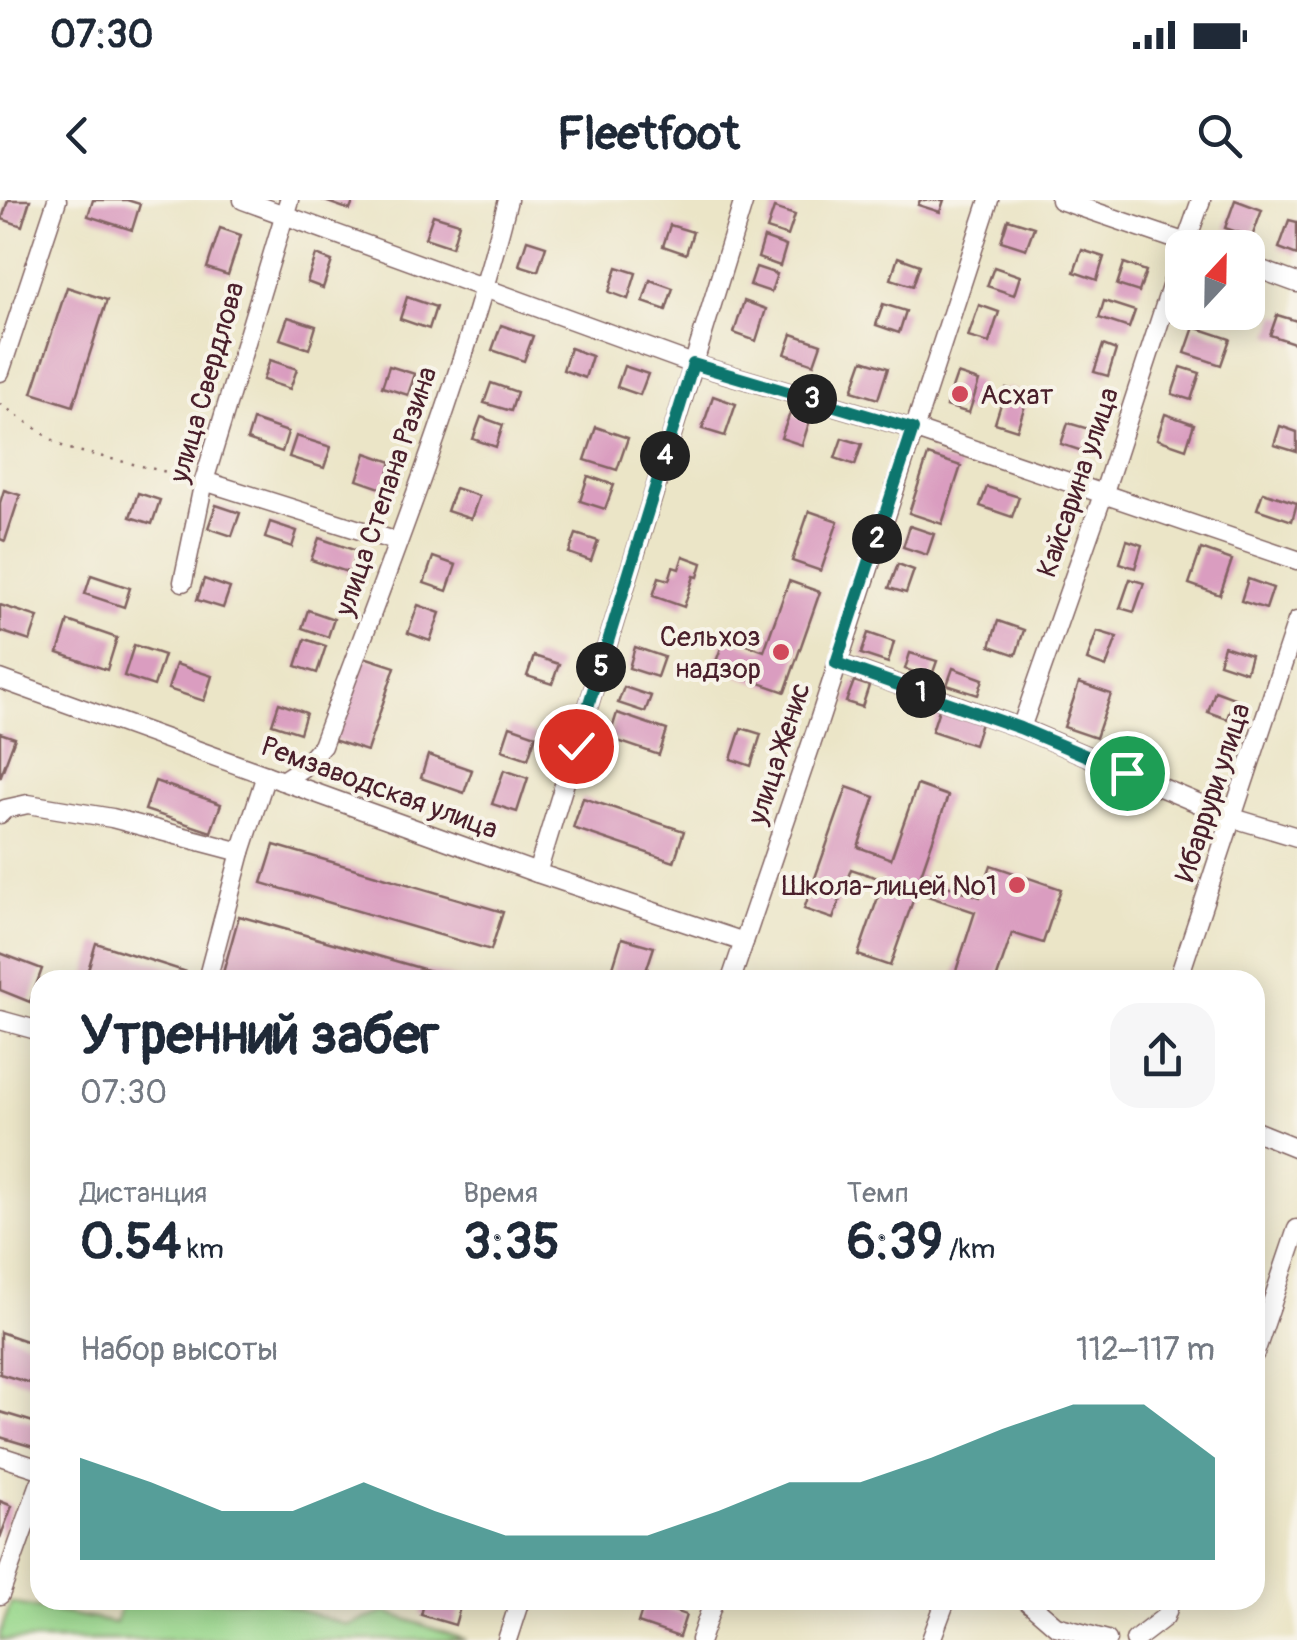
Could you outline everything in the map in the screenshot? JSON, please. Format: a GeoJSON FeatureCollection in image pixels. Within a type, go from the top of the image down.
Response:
{"type":"FeatureCollection","features":[{"type":"Feature","properties":{"kind":"street"},"geometry":{"type":"LineString","coordinates":[[0,372],[57,200]]}},
{"type":"Feature","properties":{"kind":"street"},"geometry":{"type":"LineString","coordinates":[[243,200],[287,207],[693,364],[913,429],[1297,560]]}},
{"type":"Feature","properties":{"kind":"street","name":"улица Степана Разина"},"geometry":{"type":"LineString","coordinates":[[274,778],[302,768],[322,746],[486,287],[508,200]]}},
{"type":"Feature","properties":{"kind":"street"},"geometry":{"type":"LineString","coordinates":[[537,873],[744,200]]}},
{"type":"Feature","properties":{"kind":"street","name":"улица Женис"},"geometry":{"type":"LineString","coordinates":[[734,970],[988,200]]}},
{"type":"Feature","properties":{"kind":"street"},"geometry":{"type":"LineString","coordinates":[[1060,200],[1165,239]]}},
{"type":"Feature","properties":{"kind":"street","name":"Кайсарина улица"},"geometry":{"type":"LineString","coordinates":[[1193,230],[1201,200]]}},
{"type":"Feature","properties":{"kind":"street","name":"улица Свердлова"},"geometry":{"type":"LineString","coordinates":[[183,582],[204,481],[287,207]]}},
{"type":"Feature","properties":{"kind":"street"},"geometry":{"type":"LineString","coordinates":[[1265,271],[1297,283]]}},
{"type":"Feature","properties":{"kind":"street","name":"Кайсарина улица"},"geometry":{"type":"LineString","coordinates":[[1020,728],[1165,315]]}},
{"type":"Feature","properties":{"kind":"street"},"geometry":{"type":"LineString","coordinates":[[204,481],[398,542]]}},
{"type":"Feature","properties":{"kind":"street","name":"Ибаррури улица"},"geometry":{"type":"LineString","coordinates":[[1181,970],[1297,622]]}},
{"type":"Feature","properties":{"kind":"street"},"geometry":{"type":"LineString","coordinates":[[836,663],[1020,728],[1233,818],[1297,837]]}},
{"type":"Feature","properties":{"kind":"street","name":"Ремзаводская улица"},"geometry":{"type":"LineString","coordinates":[[0,679],[537,873],[744,942]]}},
{"type":"Feature","properties":{"kind":"street"},"geometry":{"type":"LineString","coordinates":[[209,970],[241,852],[274,778]]}},
{"type":"Feature","properties":{"kind":"street"},"geometry":{"type":"LineString","coordinates":[[0,814],[4,809],[28,804],[112,818],[241,852]]}},
{"type":"Feature","properties":{"kind":"street"},"geometry":{"type":"LineString","coordinates":[[0,1020],[30,1028]]}},
{"type":"Feature","properties":{"kind":"street"},"geometry":{"type":"LineString","coordinates":[[1265,1135],[1297,1148]]}},
{"type":"Feature","properties":{"kind":"street"},"geometry":{"type":"LineString","coordinates":[[1265,1323],[1297,1229]]}},
{"type":"Feature","properties":{"kind":"street"},"geometry":{"type":"LineString","coordinates":[[0,1456],[30,1466]]}},
{"type":"Feature","properties":{"kind":"street"},"geometry":{"type":"LineString","coordinates":[[0,1595],[30,1511]]}},
{"type":"Feature","properties":{"kind":"street"},"geometry":{"type":"LineString","coordinates":[[507,1640],[517,1610]]}},
{"type":"Feature","properties":{"kind":"street"},"geometry":{"type":"LineString","coordinates":[[700,1640],[710,1610]]}},
{"type":"Feature","properties":{"kind":"street"},"geometry":{"type":"LineString","coordinates":[[931,1640],[942,1610]]}},
{"type":"Feature","properties":{"kind":"street"},"geometry":{"type":"LineString","coordinates":[[1038,1610],[1056,1626],[1108,1640]]}},
{"type":"Feature","properties":{"kind":"street"},"geometry":{"type":"LineString","coordinates":[[1135,1640],[1165,1617],[1167,1610]]}},
{"type":"Feature","properties":{"kind":"path"},"geometry":{"type":"LineString","coordinates":[[0,404],[65,448],[204,481]]}},
{"type":"Feature","properties":{"kind":"green space"},"geometry":{"type":"Polygon","coordinates":[[[11,1603],[30,1607],[30,1610],[115,1623],[120,1610],[300,1610],[347,1625],[386,1612],[466,1640],[0,1640],[11,1603]]]}},
{"type":"Feature","properties":{"kind":"building"},"geometry":{"type":"Polygon","coordinates":[[[8,200],[30,200],[22,226],[2,219],[8,200]]]}},
{"type":"Feature","properties":{"kind":"building"},"geometry":{"type":"Polygon","coordinates":[[[93,200],[140,204],[132,230],[88,216],[93,200]]]}},
{"type":"Feature","properties":{"kind":"building"},"geometry":{"type":"Polygon","coordinates":[[[322,200],[354,200],[350,210],[322,200]]]}},
{"type":"Feature","properties":{"kind":"building"},"geometry":{"type":"Polygon","coordinates":[[[920,200],[944,200],[940,212],[918,205],[920,200]]]}},
{"type":"Feature","properties":{"kind":"building"},"geometry":{"type":"Polygon","coordinates":[[[1235,200],[1262,210],[1255,230],[1225,228],[1235,200]]]}},
{"type":"Feature","properties":{"kind":"building"},"geometry":{"type":"Polygon","coordinates":[[[774,208],[795,215],[788,236],[767,229],[774,208]]]}},
{"type":"Feature","properties":{"kind":"building"},"geometry":{"type":"Polygon","coordinates":[[[433,215],[459,223],[452,247],[425,238],[433,215]]]}},
{"type":"Feature","properties":{"kind":"building"},"geometry":{"type":"Polygon","coordinates":[[[1008,219],[1034,227],[1026,249],[1001,241],[1008,219]]]}},
{"type":"Feature","properties":{"kind":"building"},"geometry":{"type":"Polygon","coordinates":[[[1289,220],[1297,222],[1297,255],[1279,248],[1289,220]]]}},
{"type":"Feature","properties":{"kind":"building"},"geometry":{"type":"Polygon","coordinates":[[[670,225],[693,232],[686,254],[663,246],[670,225]]]}},
{"type":"Feature","properties":{"kind":"building"},"geometry":{"type":"Polygon","coordinates":[[[220,228],[241,235],[228,275],[207,268],[220,228]]]}},
{"type":"Feature","properties":{"kind":"building"},"geometry":{"type":"Polygon","coordinates":[[[764,238],[786,246],[780,266],[758,258],[764,238]]]}},
{"type":"Feature","properties":{"kind":"building"},"geometry":{"type":"Polygon","coordinates":[[[527,240],[546,246],[538,271],[519,265],[527,240]]]}},
{"type":"Feature","properties":{"kind":"building"},"geometry":{"type":"Polygon","coordinates":[[[1082,250],[1104,257],[1097,280],[1074,272],[1082,250]]]}},
{"type":"Feature","properties":{"kind":"building"},"geometry":{"type":"Polygon","coordinates":[[[316,255],[332,261],[323,288],[307,282],[316,255]]]}},
{"type":"Feature","properties":{"kind":"building"},"geometry":{"type":"Polygon","coordinates":[[[898,257],[920,265],[913,286],[891,279],[898,257]]]}},
{"type":"Feature","properties":{"kind":"building"},"geometry":{"type":"Polygon","coordinates":[[[1124,263],[1146,271],[1139,292],[1117,285],[1124,263]]]}},
{"type":"Feature","properties":{"kind":"building"},"geometry":{"type":"Polygon","coordinates":[[[617,267],[636,273],[628,299],[609,292],[617,267]]]}},
{"type":"Feature","properties":{"kind":"building"},"geometry":{"type":"Polygon","coordinates":[[[756,267],[777,274],[771,292],[750,285],[756,267]]]}},
{"type":"Feature","properties":{"kind":"building"},"geometry":{"type":"Polygon","coordinates":[[[994,267],[1020,276],[1014,295],[987,286],[994,267]]]}},
{"type":"Feature","properties":{"kind":"building"},"geometry":{"type":"Polygon","coordinates":[[[650,280],[673,288],[666,310],[643,302],[650,280]]]}},
{"type":"Feature","properties":{"kind":"building"},"geometry":{"type":"Polygon","coordinates":[[[67,287],[107,300],[73,406],[32,393],[67,287]]]}},
{"type":"Feature","properties":{"kind":"building"},"geometry":{"type":"Polygon","coordinates":[[[407,297],[436,307],[429,329],[400,319],[407,297]]]}},
{"type":"Feature","properties":{"kind":"building"},"geometry":{"type":"Polygon","coordinates":[[[744,301],[766,309],[756,341],[734,333],[744,301]]]}},
{"type":"Feature","properties":{"kind":"building"},"geometry":{"type":"Polygon","coordinates":[[[1104,301],[1135,311],[1129,328],[1099,318],[1104,301]]]}},
{"type":"Feature","properties":{"kind":"building"},"geometry":{"type":"Polygon","coordinates":[[[883,304],[906,311],[899,333],[876,325],[883,304]]]}},
{"type":"Feature","properties":{"kind":"building"},"geometry":{"type":"Polygon","coordinates":[[[979,305],[999,312],[989,343],[968,337],[979,305]]]}},
{"type":"Feature","properties":{"kind":"building"},"geometry":{"type":"Polygon","coordinates":[[[1277,315],[1297,321],[1297,344],[1270,335],[1277,315]]]}},
{"type":"Feature","properties":{"kind":"building"},"geometry":{"type":"Polygon","coordinates":[[[288,317],[316,326],[309,349],[280,339],[288,317]]]}},
{"type":"Feature","properties":{"kind":"building"},"geometry":{"type":"Polygon","coordinates":[[[501,325],[533,336],[524,361],[492,350],[501,325]]]}},
{"type":"Feature","properties":{"kind":"building"},"geometry":{"type":"Polygon","coordinates":[[[1193,330],[1230,339],[1221,365],[1185,353],[1193,330]]]}},
{"type":"Feature","properties":{"kind":"building"},"geometry":{"type":"Polygon","coordinates":[[[792,334],[821,344],[814,364],[785,354],[792,334]]]}},
{"type":"Feature","properties":{"kind":"building"},"geometry":{"type":"Polygon","coordinates":[[[1103,345],[1116,350],[1108,376],[1094,372],[1103,345]]]}},
{"type":"Feature","properties":{"kind":"building"},"geometry":{"type":"Polygon","coordinates":[[[570,348],[592,356],[585,378],[563,370],[570,348]]]}},
{"type":"Feature","properties":{"kind":"building"},"geometry":{"type":"Polygon","coordinates":[[[270,360],[297,369],[290,389],[263,380],[270,360]]]}},
{"type":"Feature","properties":{"kind":"building"},"geometry":{"type":"Polygon","coordinates":[[[863,360],[888,368],[878,399],[852,391],[863,360]]]}},
{"type":"Feature","properties":{"kind":"building"},"geometry":{"type":"Polygon","coordinates":[[[389,366],[415,374],[408,395],[382,387],[389,366]]]}},
{"type":"Feature","properties":{"kind":"building"},"geometry":{"type":"Polygon","coordinates":[[[624,366],[648,374],[640,395],[617,387],[624,366]]]}},
{"type":"Feature","properties":{"kind":"building"},"geometry":{"type":"Polygon","coordinates":[[[1181,367],[1200,373],[1191,400],[1172,394],[1181,367]]]}},
{"type":"Feature","properties":{"kind":"building"},"geometry":{"type":"Polygon","coordinates":[[[957,374],[979,381],[969,413],[946,406],[957,374]]]}},
{"type":"Feature","properties":{"kind":"building"},"geometry":{"type":"Polygon","coordinates":[[[491,383],[517,392],[511,411],[484,403],[491,383]]]}},
{"type":"Feature","properties":{"kind":"building"},"geometry":{"type":"Polygon","coordinates":[[[1006,388],[1028,396],[1017,430],[995,423],[1006,388]]]}},
{"type":"Feature","properties":{"kind":"building"},"geometry":{"type":"Polygon","coordinates":[[[713,396],[736,404],[725,436],[702,429],[713,396]]]}},
{"type":"Feature","properties":{"kind":"building"},"geometry":{"type":"Polygon","coordinates":[[[790,413],[810,420],[802,445],[781,438],[790,413]]]}},
{"type":"Feature","properties":{"kind":"building"},"geometry":{"type":"Polygon","coordinates":[[[1165,414],[1194,424],[1186,449],[1157,439],[1165,414]]]}},
{"type":"Feature","properties":{"kind":"building"},"geometry":{"type":"Polygon","coordinates":[[[481,417],[503,425],[496,447],[473,439],[481,417]]]}},
{"type":"Feature","properties":{"kind":"building"},"geometry":{"type":"Polygon","coordinates":[[[253,420],[288,432],[282,452],[247,440],[253,420]]]}},
{"type":"Feature","properties":{"kind":"building"},"geometry":{"type":"Polygon","coordinates":[[[1068,423],[1089,429],[1082,451],[1061,444],[1068,423]]]}},
{"type":"Feature","properties":{"kind":"building"},"geometry":{"type":"Polygon","coordinates":[[[1280,426],[1297,432],[1297,452],[1274,445],[1280,426]]]}},
{"type":"Feature","properties":{"kind":"building"},"geometry":{"type":"Polygon","coordinates":[[[596,427],[628,438],[617,470],[585,460],[596,427]]]}},
{"type":"Feature","properties":{"kind":"building"},"geometry":{"type":"Polygon","coordinates":[[[296,436],[331,447],[324,468],[289,457],[296,436]]]}},
{"type":"Feature","properties":{"kind":"building"},"geometry":{"type":"Polygon","coordinates":[[[842,438],[862,444],[855,465],[835,458],[842,438]]]}},
{"type":"Feature","properties":{"kind":"building"},"geometry":{"type":"Polygon","coordinates":[[[366,453],[392,462],[383,489],[357,480],[366,453]]]}},
{"type":"Feature","properties":{"kind":"building"},"geometry":{"type":"Polygon","coordinates":[[[928,455],[961,466],[942,524],[909,513],[928,455]]]}},
{"type":"Feature","properties":{"kind":"building"},"geometry":{"type":"Polygon","coordinates":[[[588,476],[614,485],[605,509],[580,501],[588,476]]]}},
{"type":"Feature","properties":{"kind":"building"},"geometry":{"type":"Polygon","coordinates":[[[987,487],[1019,497],[1012,517],[980,506],[987,487]]]}},
{"type":"Feature","properties":{"kind":"building"},"geometry":{"type":"Polygon","coordinates":[[[455,488],[479,496],[471,519],[447,511],[455,488]]]}},
{"type":"Feature","properties":{"kind":"building"},"geometry":{"type":"Polygon","coordinates":[[[4,490],[20,495],[5,541],[0,539],[4,490]]]}},
{"type":"Feature","properties":{"kind":"building"},"geometry":{"type":"Polygon","coordinates":[[[1263,492],[1297,503],[1292,521],[1257,509],[1263,492]]]}},
{"type":"Feature","properties":{"kind":"building"},"geometry":{"type":"Polygon","coordinates":[[[138,493],[160,500],[152,524],[130,517],[138,493]]]}},
{"type":"Feature","properties":{"kind":"building"},"geometry":{"type":"Polygon","coordinates":[[[216,505],[240,513],[232,536],[208,528],[216,505]]]}},
{"type":"Feature","properties":{"kind":"building"},"geometry":{"type":"Polygon","coordinates":[[[809,511],[838,521],[821,571],[792,561],[809,511]]]}},
{"type":"Feature","properties":{"kind":"building"},"geometry":{"type":"Polygon","coordinates":[[[270,522],[297,531],[292,547],[265,538],[270,522]]]}},
{"type":"Feature","properties":{"kind":"building"},"geometry":{"type":"Polygon","coordinates":[[[910,526],[934,534],[927,555],[903,547],[910,526]]]}},
{"type":"Feature","properties":{"kind":"building"},"geometry":{"type":"Polygon","coordinates":[[[576,534],[598,541],[591,561],[569,553],[576,534]]]}},
{"type":"Feature","properties":{"kind":"building"},"geometry":{"type":"Polygon","coordinates":[[[319,538],[357,551],[350,573],[311,560],[319,538]]]}},
{"type":"Feature","properties":{"kind":"building"},"geometry":{"type":"Polygon","coordinates":[[[1127,540],[1142,545],[1135,568],[1120,563],[1127,540]]]}},
{"type":"Feature","properties":{"kind":"building"},"geometry":{"type":"Polygon","coordinates":[[[1201,549],[1232,560],[1220,595],[1189,584],[1201,549]]]}},
{"type":"Feature","properties":{"kind":"building"},"geometry":{"type":"Polygon","coordinates":[[[683,556],[702,563],[684,607],[653,596],[659,577],[669,580],[673,567],[679,569],[683,556]]]}},
{"type":"Feature","properties":{"kind":"building"},"geometry":{"type":"Polygon","coordinates":[[[433,557],[456,565],[447,591],[424,583],[433,557]]]}},
{"type":"Feature","properties":{"kind":"building"},"geometry":{"type":"Polygon","coordinates":[[[898,564],[914,570],[906,593],[889,588],[898,564]]]}},
{"type":"Feature","properties":{"kind":"building"},"geometry":{"type":"Polygon","coordinates":[[[91,575],[130,588],[124,607],[85,594],[91,575]]]}},
{"type":"Feature","properties":{"kind":"building"},"geometry":{"type":"Polygon","coordinates":[[[204,579],[230,588],[223,608],[197,600],[204,579]]]}},
{"type":"Feature","properties":{"kind":"building"},"geometry":{"type":"Polygon","coordinates":[[[1130,579],[1144,583],[1134,612],[1120,608],[1130,579]]]}},
{"type":"Feature","properties":{"kind":"building"},"geometry":{"type":"Polygon","coordinates":[[[1248,579],[1273,588],[1266,609],[1241,601],[1248,579]]]}},
{"type":"Feature","properties":{"kind":"building"},"geometry":{"type":"Polygon","coordinates":[[[789,581],[820,592],[785,692],[714,667],[725,637],[764,651],[789,581]]]}},
{"type":"Feature","properties":{"kind":"building"},"geometry":{"type":"Polygon","coordinates":[[[0,605],[38,617],[30,641],[0,631],[0,605]]]}},
{"type":"Feature","properties":{"kind":"building"},"geometry":{"type":"Polygon","coordinates":[[[418,605],[440,613],[430,641],[408,633],[418,605]]]}},
{"type":"Feature","properties":{"kind":"building"},"geometry":{"type":"Polygon","coordinates":[[[308,610],[334,619],[328,637],[302,628],[308,610]]]}},
{"type":"Feature","properties":{"kind":"building"},"geometry":{"type":"Polygon","coordinates":[[[68,621],[117,638],[107,670],[58,653],[68,621]]]}},
{"type":"Feature","properties":{"kind":"building"},"geometry":{"type":"Polygon","coordinates":[[[998,621],[1024,630],[1016,655],[990,646],[998,621]]]}},
{"type":"Feature","properties":{"kind":"building"},"geometry":{"type":"Polygon","coordinates":[[[1097,631],[1117,637],[1106,667],[1087,660],[1097,631]]]}},
{"type":"Feature","properties":{"kind":"building"},"geometry":{"type":"Polygon","coordinates":[[[868,633],[894,642],[888,663],[861,654],[868,633]]]}},
{"type":"Feature","properties":{"kind":"building"},"geometry":{"type":"Polygon","coordinates":[[[305,639],[326,646],[317,673],[296,666],[305,639]]]}},
{"type":"Feature","properties":{"kind":"building"},"geometry":{"type":"Polygon","coordinates":[[[134,645],[164,655],[154,686],[124,676],[134,645]]]}},
{"type":"Feature","properties":{"kind":"building"},"geometry":{"type":"Polygon","coordinates":[[[1224,646],[1251,655],[1246,672],[1219,663],[1224,646]]]}},
{"type":"Feature","properties":{"kind":"building"},"geometry":{"type":"Polygon","coordinates":[[[635,647],[664,657],[657,677],[629,668],[635,647]]]}},
{"type":"Feature","properties":{"kind":"building"},"geometry":{"type":"Polygon","coordinates":[[[910,653],[937,661],[931,678],[905,669],[910,653]]]}},
{"type":"Feature","properties":{"kind":"building"},"geometry":{"type":"Polygon","coordinates":[[[361,656],[395,667],[367,751],[333,740],[361,656]]]}},
{"type":"Feature","properties":{"kind":"building"},"geometry":{"type":"Polygon","coordinates":[[[534,656],[559,664],[552,684],[527,676],[534,656]]]}},
{"type":"Feature","properties":{"kind":"building"},"geometry":{"type":"Polygon","coordinates":[[[176,664],[212,676],[204,701],[168,689],[176,664]]]}},
{"type":"Feature","properties":{"kind":"building"},"geometry":{"type":"Polygon","coordinates":[[[953,668],[983,679],[978,695],[947,685],[953,668]]]}},
{"type":"Feature","properties":{"kind":"building"},"geometry":{"type":"Polygon","coordinates":[[[854,681],[869,686],[862,707],[846,702],[854,681]]]}},
{"type":"Feature","properties":{"kind":"building"},"geometry":{"type":"Polygon","coordinates":[[[1079,683],[1111,694],[1096,738],[1064,727],[1079,683]]]}},
{"type":"Feature","properties":{"kind":"building"},"geometry":{"type":"Polygon","coordinates":[[[624,687],[651,696],[645,712],[618,703],[624,687]]]}},
{"type":"Feature","properties":{"kind":"building"},"geometry":{"type":"Polygon","coordinates":[[[1215,691],[1234,698],[1227,719],[1208,712],[1215,691]]]}},
{"type":"Feature","properties":{"kind":"building"},"geometry":{"type":"Polygon","coordinates":[[[279,703],[306,713],[300,733],[272,724],[279,703]]]}},
{"type":"Feature","properties":{"kind":"building"},"geometry":{"type":"Polygon","coordinates":[[[940,706],[982,720],[974,745],[932,731],[940,706]]]}},
{"type":"Feature","properties":{"kind":"building"},"geometry":{"type":"Polygon","coordinates":[[[617,713],[667,730],[659,755],[609,738],[617,713]]]}},
{"type":"Feature","properties":{"kind":"building"},"geometry":{"type":"Polygon","coordinates":[[[510,726],[536,735],[528,759],[502,750],[510,726]]]}},
{"type":"Feature","properties":{"kind":"building"},"geometry":{"type":"Polygon","coordinates":[[[741,728],[761,734],[751,766],[731,759],[741,728]]]}},
{"type":"Feature","properties":{"kind":"building"},"geometry":{"type":"Polygon","coordinates":[[[0,733],[15,738],[0,778],[0,733]]]}},
{"type":"Feature","properties":{"kind":"building"},"geometry":{"type":"Polygon","coordinates":[[[428,755],[472,770],[464,793],[421,778],[428,755]]]}},
{"type":"Feature","properties":{"kind":"building"},"geometry":{"type":"Polygon","coordinates":[[[504,770],[528,778],[517,812],[492,804],[504,770]]]}},
{"type":"Feature","properties":{"kind":"building"},"geometry":{"type":"Polygon","coordinates":[[[155,781],[221,804],[211,832],[145,810],[155,781]]]}},
{"type":"Feature","properties":{"kind":"building","name":"Школа-лицей №1"},"geometry":{"type":"Polygon","coordinates":[[[917,785],[948,796],[920,877],[980,897],[991,865],[1061,889],[1043,943],[1012,933],[999,970],[956,970],[975,912],[916,892],[890,966],[858,955],[884,880],[851,869],[833,919],[804,909],[847,787],[875,797],[858,847],[891,859],[917,785]]]}},
{"type":"Feature","properties":{"kind":"building"},"geometry":{"type":"Polygon","coordinates":[[[583,798],[684,831],[674,862],[573,828],[583,798]]]}},
{"type":"Feature","properties":{"kind":"building"},"geometry":{"type":"Polygon","coordinates":[[[274,845],[503,912],[491,950],[262,883],[274,845]]]}},
{"type":"Feature","properties":{"kind":"building"},"geometry":{"type":"Polygon","coordinates":[[[239,916],[427,970],[224,970],[239,916]]]}},
{"type":"Feature","properties":{"kind":"building"},"geometry":{"type":"Polygon","coordinates":[[[622,938],[654,947],[646,970],[612,970],[622,938]]]}},
{"type":"Feature","properties":{"kind":"building"},"geometry":{"type":"Polygon","coordinates":[[[96,943],[181,970],[88,970],[96,943]]]}},
{"type":"Feature","properties":{"kind":"building"},"geometry":{"type":"Polygon","coordinates":[[[0,953],[42,969],[30,970],[30,1002],[0,990],[0,953]]]}},
{"type":"Feature","properties":{"kind":"building"},"geometry":{"type":"Polygon","coordinates":[[[0,1332],[30,1342],[30,1383],[0,1374],[0,1332]]]}},
{"type":"Feature","properties":{"kind":"building"},"geometry":{"type":"Polygon","coordinates":[[[0,1412],[30,1421],[30,1446],[0,1437],[0,1412]]]}},
{"type":"Feature","properties":{"kind":"building"},"geometry":{"type":"Polygon","coordinates":[[[0,1501],[12,1506],[0,1538],[0,1501]]]}},
{"type":"Feature","properties":{"kind":"building"},"geometry":{"type":"Polygon","coordinates":[[[422,1610],[459,1610],[455,1625],[421,1615],[422,1610]]]}},
{"type":"Feature","properties":{"kind":"building"},"geometry":{"type":"Polygon","coordinates":[[[642,1610],[671,1610],[686,1615],[679,1637],[638,1623],[642,1610]]]}},
{"type":"Feature","properties":{"kind":"place","name":"Асхат"},"geometry":{"type":"Point","coordinates":[960,394]}},
{"type":"Feature","properties":{"kind":"place","name":"Сельхоз надзор"},"geometry":{"type":"Point","coordinates":[781,652]}},
{"type":"Feature","properties":{"kind":"place","name":"Школа-лицей №1"},"geometry":{"type":"Point","coordinates":[1017,885]}},
{"type":"Feature","properties":{"kind":"route"},"geometry":{"type":"LineString","coordinates":[[576,746],[693,364],[913,429],[836,663],[1020,728],[1127,773]]}}]}
